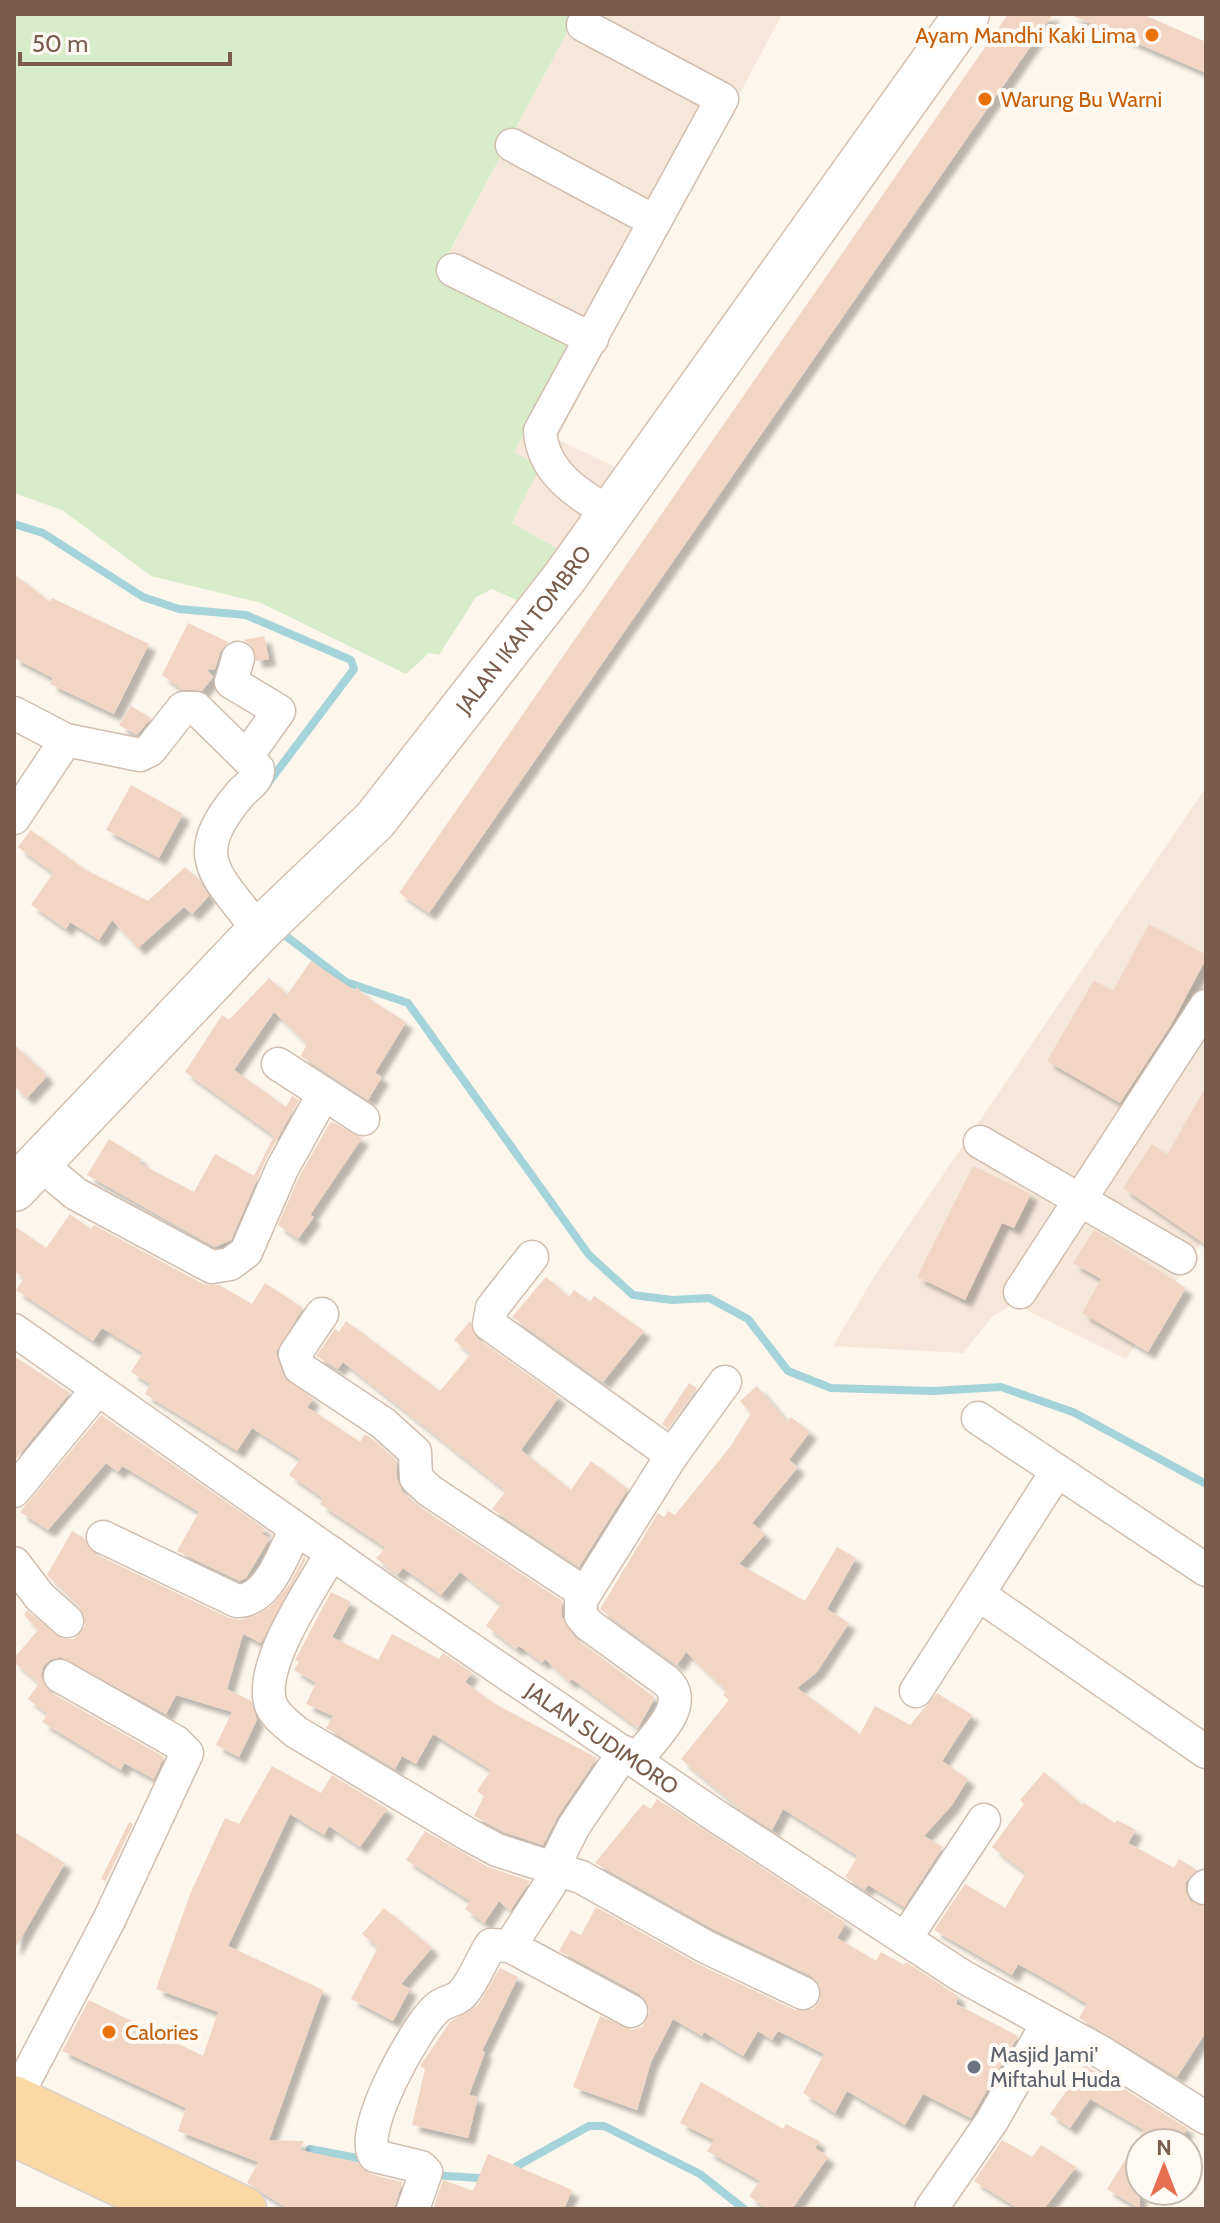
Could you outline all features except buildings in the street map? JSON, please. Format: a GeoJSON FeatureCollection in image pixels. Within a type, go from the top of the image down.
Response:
{"type":"FeatureCollection","features":[{"type":"Feature","properties":{"kind":"main road"},"geometry":{"type":"LineString","coordinates":[[14,2098],[244,2209]]}},
{"type":"Feature","properties":{"kind":"main road"},"geometry":{"type":"LineString","coordinates":[[14,2134],[172,2209]]}},
{"type":"Feature","properties":{"kind":"street","name":"JALAN IKAN TOMBRO"},"geometry":{"type":"LineString","coordinates":[[27,1177],[259,931],[375,820],[504,657],[610,513],[967,14]]}},
{"type":"Feature","properties":{"kind":"street"},"geometry":{"type":"LineString","coordinates":[[583,25],[722,99],[540,431],[554,470],[567,486],[610,513]]}},
{"type":"Feature","properties":{"kind":"street"},"geometry":{"type":"LineString","coordinates":[[512,145],[654,221]]}},
{"type":"Feature","properties":{"kind":"street"},"geometry":{"type":"LineString","coordinates":[[453,270],[592,339]]}},
{"type":"Feature","properties":{"kind":"street"},"geometry":{"type":"LineString","coordinates":[[238,658],[231,682],[279,711],[247,756]]}},
{"type":"Feature","properties":{"kind":"street"},"geometry":{"type":"LineString","coordinates":[[14,713],[66,740],[140,755],[150,750],[183,708],[190,706],[247,756],[256,765],[258,775],[240,795],[208,850],[215,872],[259,931]]}},
{"type":"Feature","properties":{"kind":"street"},"geometry":{"type":"LineString","coordinates":[[14,818],[66,740]]}},
{"type":"Feature","properties":{"kind":"street"},"geometry":{"type":"LineString","coordinates":[[1020,1292],[1206,1006]]}},
{"type":"Feature","properties":{"kind":"street"},"geometry":{"type":"LineString","coordinates":[[278,1064],[363,1119]]}},
{"type":"Feature","properties":{"kind":"street"},"geometry":{"type":"LineString","coordinates":[[27,1177],[76,1194],[212,1267],[224,1266],[246,1252],[282,1169],[323,1095]]}},
{"type":"Feature","properties":{"kind":"street"},"geometry":{"type":"LineString","coordinates":[[980,1142],[1180,1258]]}},
{"type":"Feature","properties":{"kind":"street"},"geometry":{"type":"LineString","coordinates":[[532,1257],[492,1308],[489,1324],[672,1455]]}},
{"type":"Feature","properties":{"kind":"street"},"geometry":{"type":"LineString","coordinates":[[322,1314],[295,1354],[300,1368],[383,1423],[415,1452],[415,1475],[430,1491],[583,1592]]}},
{"type":"Feature","properties":{"kind":"street","name":"JALAN SUDIMORO"},"geometry":{"type":"LineString","coordinates":[[14,1330],[296,1529],[905,1939],[1047,2024],[1101,2052],[1206,2118]]}},
{"type":"Feature","properties":{"kind":"street"},"geometry":{"type":"LineString","coordinates":[[510,1946],[551,1883],[554,1869],[574,1826],[630,1756],[675,1708],[675,1692],[666,1681],[583,1619],[580,1611],[583,1592],[672,1455],[725,1382]]}},
{"type":"Feature","properties":{"kind":"street"},"geometry":{"type":"LineString","coordinates":[[14,1491],[97,1390]]}},
{"type":"Feature","properties":{"kind":"street"},"geometry":{"type":"LineString","coordinates":[[978,1418],[1206,1570]]}},
{"type":"Feature","properties":{"kind":"street"},"geometry":{"type":"LineString","coordinates":[[916,1691],[1057,1471]]}},
{"type":"Feature","properties":{"kind":"street"},"geometry":{"type":"LineString","coordinates":[[103,1537],[237,1601],[245,1601],[261,1592],[296,1529]]}},
{"type":"Feature","properties":{"kind":"street"},"geometry":{"type":"LineString","coordinates":[[332,1553],[269,1674],[271,1704],[277,1715],[296,1732],[497,1850],[589,1881],[706,1947],[803,1993]]}},
{"type":"Feature","properties":{"kind":"street"},"geometry":{"type":"LineString","coordinates":[[14,1563],[40,1597],[67,1621]]}},
{"type":"Feature","properties":{"kind":"street"},"geometry":{"type":"LineString","coordinates":[[978,1594],[1206,1752]]}},
{"type":"Feature","properties":{"kind":"street"},"geometry":{"type":"LineString","coordinates":[[14,2098],[109,1920],[187,1753],[176,1742],[60,1676]]}},
{"type":"Feature","properties":{"kind":"street"},"geometry":{"type":"LineString","coordinates":[[905,1939],[984,1820]]}},
{"type":"Feature","properties":{"kind":"street"},"geometry":{"type":"LineString","coordinates":[[421,2187],[421,2167],[372,2152],[369,2139],[384,2096],[408,2049],[438,2006],[462,1996],[491,1945],[510,1946],[631,2011]]}},
{"type":"Feature","properties":{"kind":"street"},"geometry":{"type":"LineString","coordinates":[[945,2205],[1047,2024]]}},
{"type":"Feature","properties":{"kind":"shaded area"},"geometry":{"type":"Polygon","coordinates":[[[577,14],[782,14],[557,439],[619,469],[567,554],[512,523],[539,468],[514,452],[436,278],[577,14]]]}},
{"type":"Feature","properties":{"kind":"shaded area"},"geometry":{"type":"Polygon","coordinates":[[[1206,787],[1206,1234],[1126,1359],[1014,1304],[993,1316],[963,1353],[833,1346],[875,1275],[1206,787]]]}},
{"type":"Feature","properties":{"kind":"green space"},"geometry":{"type":"Polygon","coordinates":[[[14,14],[577,14],[436,277],[572,347],[514,452],[540,467],[512,523],[567,554],[529,606],[492,589],[476,597],[439,655],[429,653],[406,674],[261,603],[151,576],[62,510],[14,493],[14,14]]]}},
{"type":"Feature","properties":{"kind":"waterway"},"geometry":{"type":"LineString","coordinates":[[14,524],[43,533],[143,597],[179,609],[246,615],[351,660],[354,669],[266,786]]}},
{"type":"Feature","properties":{"kind":"waterway"},"geometry":{"type":"LineString","coordinates":[[278,930],[346,982],[408,1003],[589,1255],[633,1295],[672,1300],[709,1298],[748,1319],[788,1371],[831,1388],[933,1391],[1001,1387],[1073,1412],[1206,1484]]}},
{"type":"Feature","properties":{"kind":"waterway"},"geometry":{"type":"LineString","coordinates":[[517,2166],[589,2126],[604,2126],[700,2174],[744,2209]]}},
{"type":"Feature","properties":{"kind":"waterway"},"geometry":{"type":"LineString","coordinates":[[310,2149],[368,2160]]}},
{"type":"Feature","properties":{"kind":"waterway"},"geometry":{"type":"LineString","coordinates":[[431,2175],[479,2178]]}},
{"type":"Feature","properties":{"kind":"place","name":"Ayam Mandhi Kaki Lima"},"geometry":{"type":"Point","coordinates":[1152,35]}},
{"type":"Feature","properties":{"kind":"place","name":"Warung Bu Warni"},"geometry":{"type":"Point","coordinates":[985,99]}},
{"type":"Feature","properties":{"kind":"place","name":"Calories"},"geometry":{"type":"Point","coordinates":[109,2032]}},
{"type":"Feature","properties":{"kind":"place","name":"Masjid Jami' Miftahul Huda"},"geometry":{"type":"Point","coordinates":[974,2067]}}]}
